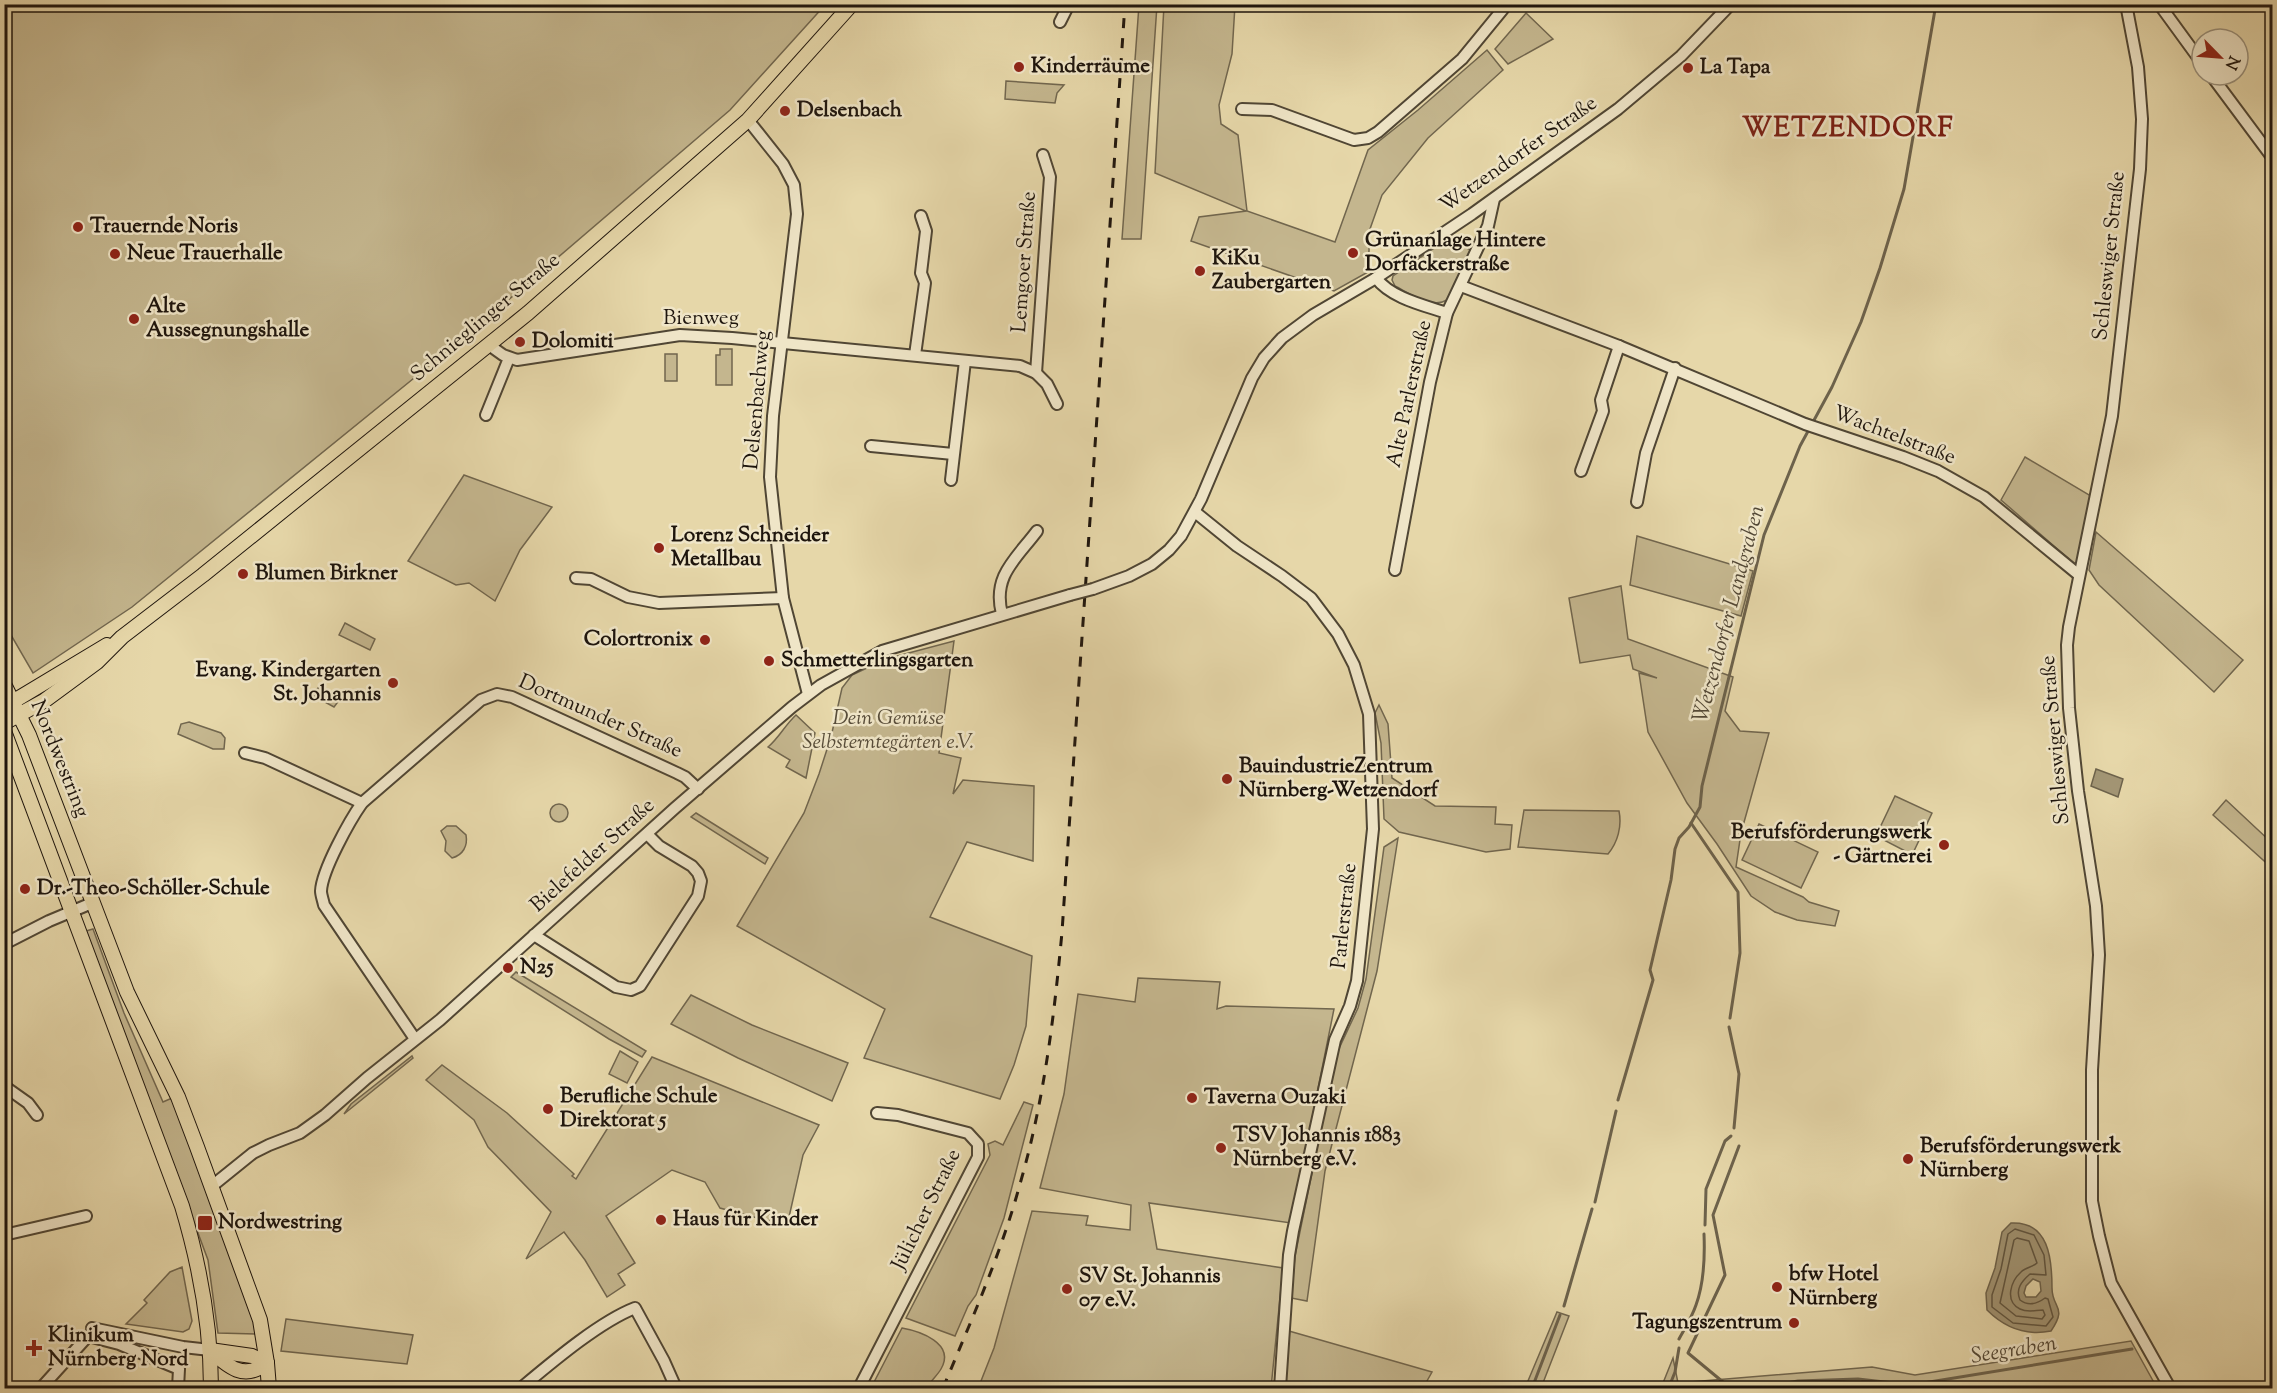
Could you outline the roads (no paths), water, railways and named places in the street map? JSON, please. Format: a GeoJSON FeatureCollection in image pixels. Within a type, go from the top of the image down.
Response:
{"type":"FeatureCollection","features":[{"type":"Feature","properties":{"kind":"main road","name":"Schnieglinger Straße"},"geometry":{"type":"LineString","coordinates":[[4,723],[44,701],[93,665],[122,637],[203,575],[489,345],[748,120],[852,4]]}},
{"type":"Feature","properties":{"kind":"main road","name":"Schnieglinger Straße"},"geometry":{"type":"LineString","coordinates":[[9,704],[122,637]]}},
{"type":"Feature","properties":{"kind":"main road","name":"Nordwestring"},"geometry":{"type":"LineString","coordinates":[[4,684],[9,704],[20,715],[127,992],[182,1108],[212,1186],[254,1300],[264,1336],[269,1389]]}},
{"type":"Feature","properties":{"kind":"main road","name":"Nordwestring"},"geometry":{"type":"LineString","coordinates":[[4,731],[182,1206],[199,1272],[210,1350],[211,1389]]}},
{"type":"Feature","properties":{"kind":"main road"},"geometry":{"type":"LineString","coordinates":[[4,757],[18,765]]}},
{"type":"Feature","properties":{"kind":"main road"},"geometry":{"type":"LineString","coordinates":[[210,1350],[227,1365],[241,1371],[253,1371],[267,1363]]}},
{"type":"Feature","properties":{"kind":"street"},"geometry":{"type":"LineString","coordinates":[[1060,22],[1069,4]]}},
{"type":"Feature","properties":{"kind":"street"},"geometry":{"type":"LineString","coordinates":[[1242,109],[1272,111],[1354,140],[1368,138],[1378,132],[1462,59],[1503,9],[1504,4]]}},
{"type":"Feature","properties":{"kind":"street","name":"Wetzendorfer Straße"},"geometry":{"type":"LineString","coordinates":[[1030,607],[1093,589],[1129,576],[1152,564],[1175,544],[1195,512],[1246,391],[1264,358],[1291,330],[1376,278],[1494,199],[1649,85],[1681,56],[1731,4]]}},
{"type":"Feature","properties":{"kind":"street","name":"Schleswiger Straße"},"geometry":{"type":"LineString","coordinates":[[2126,4],[2138,67],[2142,119],[2140,169],[2112,416],[2069,627],[2067,661],[2073,744],[2096,906],[2098,955],[2092,1070],[2092,1201],[2112,1283],[2170,1389]]}},
{"type":"Feature","properties":{"kind":"street"},"geometry":{"type":"LineString","coordinates":[[2159,4],[2190,47]]}},
{"type":"Feature","properties":{"kind":"street"},"geometry":{"type":"LineString","coordinates":[[2220,87],[2272,158]]}},
{"type":"Feature","properties":{"kind":"street","name":"Delsenbachweg"},"geometry":{"type":"LineString","coordinates":[[748,120],[783,164],[794,185],[797,214],[773,416],[770,477],[783,598],[808,694]]}},
{"type":"Feature","properties":{"kind":"street","name":"Lemgoer Straße"},"geometry":{"type":"LineString","coordinates":[[1036,373],[1050,177],[1043,155]]}},
{"type":"Feature","properties":{"kind":"street","name":"Alte Parlerstraße"},"geometry":{"type":"LineString","coordinates":[[1395,570],[1430,382],[1447,313],[1488,226],[1494,199]]}},
{"type":"Feature","properties":{"kind":"street"},"geometry":{"type":"LineString","coordinates":[[915,355],[925,283],[921,273],[926,231],[921,216]]}},
{"type":"Feature","properties":{"kind":"street"},"geometry":{"type":"LineString","coordinates":[[1376,278],[1381,285],[1394,293],[1447,313]]}},
{"type":"Feature","properties":{"kind":"street","name":"Wachtelstraße"},"geometry":{"type":"LineString","coordinates":[[1461,286],[1675,368],[1805,424],[1903,457],[1967,486],[2000,509],[2079,575]]}},
{"type":"Feature","properties":{"kind":"street","name":"Bienweg"},"geometry":{"type":"LineString","coordinates":[[509,358],[525,359],[680,335],[1020,366],[1036,373]]}},
{"type":"Feature","properties":{"kind":"street"},"geometry":{"type":"LineString","coordinates":[[486,415],[509,358],[489,345]]}},
{"type":"Feature","properties":{"kind":"street"},"geometry":{"type":"LineString","coordinates":[[1581,471],[1602,411],[1601,400],[1619,346]]}},
{"type":"Feature","properties":{"kind":"street"},"geometry":{"type":"LineString","coordinates":[[951,480],[965,361]]}},
{"type":"Feature","properties":{"kind":"street"},"geometry":{"type":"LineString","coordinates":[[1637,502],[1646,453],[1675,368]]}},
{"type":"Feature","properties":{"kind":"street"},"geometry":{"type":"LineString","coordinates":[[1036,373],[1047,384],[1057,404]]}},
{"type":"Feature","properties":{"kind":"street"},"geometry":{"type":"LineString","coordinates":[[871,446],[953,454]]}},
{"type":"Feature","properties":{"kind":"street","name":"Parlerstraße"},"geometry":{"type":"LineString","coordinates":[[1195,512],[1237,546],[1311,598],[1338,634],[1354,665],[1369,714],[1373,829],[1357,981],[1350,1006],[1335,1040],[1293,1231],[1289,1255],[1280,1389]]}},
{"type":"Feature","properties":{"kind":"street"},"geometry":{"type":"LineString","coordinates":[[1002,614],[998,599],[1001,583],[1009,565],[1037,531]]}},
{"type":"Feature","properties":{"kind":"street"},"geometry":{"type":"LineString","coordinates":[[576,578],[591,579],[628,597],[659,603],[783,598]]}},
{"type":"Feature","properties":{"kind":"street","name":"Bielefelder Straße"},"geometry":{"type":"LineString","coordinates":[[212,1186],[262,1148],[308,1128],[440,1020],[647,834],[808,694],[850,667],[882,651],[1030,607]]}},
{"type":"Feature","properties":{"kind":"street","name":"Dortmunder Straße"},"geometry":{"type":"LineString","coordinates":[[415,1039],[324,905],[321,891],[323,879],[350,820],[362,803],[481,700],[497,694],[512,697],[677,772],[698,789]]}},
{"type":"Feature","properties":{"kind":"street"},"geometry":{"type":"LineString","coordinates":[[245,753],[265,758],[362,803]]}},
{"type":"Feature","properties":{"kind":"street"},"geometry":{"type":"LineString","coordinates":[[534,935],[616,987],[632,990],[640,986],[698,896],[701,881],[692,866],[659,846],[647,834]]}},
{"type":"Feature","properties":{"kind":"street"},"geometry":{"type":"LineString","coordinates":[[4,944],[92,903]]}},
{"type":"Feature","properties":{"kind":"street"},"geometry":{"type":"LineString","coordinates":[[4,1086],[28,1103],[37,1115]]}},
{"type":"Feature","properties":{"kind":"street","name":"Jülicher Straße"},"geometry":{"type":"LineString","coordinates":[[859,1389],[978,1156],[978,1144],[968,1133],[898,1115],[877,1113]]}},
{"type":"Feature","properties":{"kind":"street"},"geometry":{"type":"LineString","coordinates":[[4,1235],[86,1216]]}},
{"type":"Feature","properties":{"kind":"street"},"geometry":{"type":"LineString","coordinates":[[521,1389],[552,1363],[620,1314],[635,1308],[664,1361],[676,1389]]}},
{"type":"Feature","properties":{"kind":"street"},"geometry":{"type":"LineString","coordinates":[[90,1332],[210,1350]]}},
{"type":"Feature","properties":{"kind":"street"},"geometry":{"type":"LineString","coordinates":[[41,1389],[90,1332]]}},
{"type":"Feature","properties":{"kind":"street"},"geometry":{"type":"LineString","coordinates":[[90,1332],[179,1369],[178,1389]]}},
{"type":"Feature","properties":{"kind":"water"},"geometry":{"type":"Polygon","coordinates":[[[2096,769],[2123,779],[2118,797],[2091,786],[2096,769]]]}},
{"type":"Feature","properties":{"kind":"water"},"geometry":{"type":"Polygon","coordinates":[[[2011,1223],[2024,1224],[2041,1235],[2046,1244],[2051,1265],[2053,1295],[2059,1312],[2051,1331],[2033,1332],[2016,1329],[2001,1322],[1987,1310],[1986,1293],[1995,1268],[2002,1232],[2011,1223]],[[2033,1279],[2026,1286],[2024,1293],[2026,1297],[2036,1297],[2041,1291],[2040,1282],[2033,1279]]]}},
{"type":"Feature","properties":{"kind":"waterway","name":"Wetzendorfer Landgraben"},"geometry":{"type":"LineString","coordinates":[[1618,1100],[1653,980],[1650,970],[1671,880],[1675,849],[1679,838],[1689,827],[1700,807],[1702,786],[1764,535],[1800,446],[1832,387],[1861,322],[1904,189],[1936,4]]}},
{"type":"Feature","properties":{"kind":"waterway"},"geometry":{"type":"LineString","coordinates":[[1691,823],[1738,892],[1740,953],[1730,1018]]}},
{"type":"Feature","properties":{"kind":"waterway"},"geometry":{"type":"LineString","coordinates":[[1729,1027],[1739,1074],[1734,1128]]}},
{"type":"Feature","properties":{"kind":"waterway","name":"Wetzendorfer Landgraben"},"geometry":{"type":"LineString","coordinates":[[1595,1202],[1616,1111]]}},
{"type":"Feature","properties":{"kind":"waterway"},"geometry":{"type":"LineString","coordinates":[[1705,1225],[1706,1189],[1725,1141],[1731,1136]]}},
{"type":"Feature","properties":{"kind":"waterway","name":"Wetzendorfer Landgraben"},"geometry":{"type":"LineString","coordinates":[[1724,1388],[1723,1382],[1688,1353],[1725,1275],[1713,1215],[1739,1146]]}},
{"type":"Feature","properties":{"kind":"waterway","name":"Wetzendorfer Landgraben"},"geometry":{"type":"LineString","coordinates":[[1564,1306],[1592,1209]]}},
{"type":"Feature","properties":{"kind":"waterway"},"geometry":{"type":"LineString","coordinates":[[1679,1339],[1699,1297],[1704,1261],[1704,1234]]}},
{"type":"Feature","properties":{"kind":"waterway","name":"Wetzendorfer Landgraben"},"geometry":{"type":"LineString","coordinates":[[1535,1388],[1534,1383],[1560,1315]]}},
{"type":"Feature","properties":{"kind":"waterway"},"geometry":{"type":"LineString","coordinates":[[1669,1387],[1675,1372],[1679,1348]]}},
{"type":"Feature","properties":{"kind":"waterway","name":"Seegraben"},"geometry":{"type":"LineString","coordinates":[[1759,1388],[1798,1381],[1858,1379],[1911,1385],[2132,1349]]}},
{"type":"Feature","properties":{"kind":"railway"},"geometry":{"type":"LineString","coordinates":[[943,1388],[985,1287],[1012,1210],[1036,1122],[1052,1028],[1062,932],[1125,4]]}},
{"type":"Feature","properties":{"kind":"place","name":"Kinderräume"},"geometry":{"type":"Point","coordinates":[1019,67]}},
{"type":"Feature","properties":{"kind":"place","name":"La Tapa"},"geometry":{"type":"Point","coordinates":[1688,68]}},
{"type":"Feature","properties":{"kind":"place","name":"Delsenbach"},"geometry":{"type":"Point","coordinates":[785,111]}},
{"type":"Feature","properties":{"kind":"place","name":"Trauernde Noris"},"geometry":{"type":"Point","coordinates":[78,227]}},
{"type":"Feature","properties":{"kind":"place","name":"Grünanlage Hintere Dorfäckerstraße"},"geometry":{"type":"Point","coordinates":[1353,253]}},
{"type":"Feature","properties":{"kind":"place","name":"Neue Trauerhalle"},"geometry":{"type":"Point","coordinates":[115,254]}},
{"type":"Feature","properties":{"kind":"place","name":"KiKu Zaubergarten"},"geometry":{"type":"Point","coordinates":[1200,271]}},
{"type":"Feature","properties":{"kind":"place","name":"Alte Aussegnungshalle"},"geometry":{"type":"Point","coordinates":[134,319]}},
{"type":"Feature","properties":{"kind":"place","name":"Dolomiti"},"geometry":{"type":"Point","coordinates":[520,342]}},
{"type":"Feature","properties":{"kind":"place","name":"Lorenz Schneider Metallbau"},"geometry":{"type":"Point","coordinates":[659,548]}},
{"type":"Feature","properties":{"kind":"place","name":"Blumen Birkner"},"geometry":{"type":"Point","coordinates":[243,574]}},
{"type":"Feature","properties":{"kind":"place","name":"Colortronix"},"geometry":{"type":"Point","coordinates":[705,640]}},
{"type":"Feature","properties":{"kind":"place","name":"Schmetterlingsgarten"},"geometry":{"type":"Point","coordinates":[769,661]}},
{"type":"Feature","properties":{"kind":"place","name":"Evang. Kindergarten St. Johannis"},"geometry":{"type":"Point","coordinates":[393,683]}},
{"type":"Feature","properties":{"kind":"place","name":"BauindustrieZentrum Nürnberg-Wetzendorf"},"geometry":{"type":"Point","coordinates":[1227,779]}},
{"type":"Feature","properties":{"kind":"place","name":"Berufsförderungswerk - Gärtnerei"},"geometry":{"type":"Point","coordinates":[1944,845]}},
{"type":"Feature","properties":{"kind":"place","name":"Dr.-Theo-Schöller-Schule"},"geometry":{"type":"Point","coordinates":[25,889]}},
{"type":"Feature","properties":{"kind":"place","name":"N25"},"geometry":{"type":"Point","coordinates":[508,968]}},
{"type":"Feature","properties":{"kind":"place","name":"Taverna Ouzaki"},"geometry":{"type":"Point","coordinates":[1192,1098]}},
{"type":"Feature","properties":{"kind":"place","name":"Berufliche Schule Direktorat 5"},"geometry":{"type":"Point","coordinates":[548,1109]}},
{"type":"Feature","properties":{"kind":"place","name":"TSV Johannis 1883 Nürnberg e.V."},"geometry":{"type":"Point","coordinates":[1221,1148]}},
{"type":"Feature","properties":{"kind":"place","name":"Berufsförderungswerk Nürnberg"},"geometry":{"type":"Point","coordinates":[1908,1159]}},
{"type":"Feature","properties":{"kind":"place","name":"Haus für Kinder"},"geometry":{"type":"Point","coordinates":[661,1220]}},
{"type":"Feature","properties":{"kind":"place","name":"Nordwestring"},"geometry":{"type":"Point","coordinates":[205,1223]}},
{"type":"Feature","properties":{"kind":"place","name":"bfw Hotel Nürnberg"},"geometry":{"type":"Point","coordinates":[1777,1287]}},
{"type":"Feature","properties":{"kind":"place","name":"SV St. Johannis 07 e.V."},"geometry":{"type":"Point","coordinates":[1067,1289]}},
{"type":"Feature","properties":{"kind":"place","name":"Tagungszentrum"},"geometry":{"type":"Point","coordinates":[1794,1323]}},
{"type":"Feature","properties":{"kind":"place","name":"Klinikum Nürnberg Nord"},"geometry":{"type":"Point","coordinates":[34,1348]}},
{"type":"Feature","properties":{"kind":"district","name":"WETZENDORF"},"geometry":{"type":"Point","coordinates":[1848,129]}},
{"type":"Feature","properties":{"kind":"park label","name":"Dein Gemüse Selbsterntegärten e.V."},"geometry":{"type":"Point","coordinates":[888,731]}}]}
